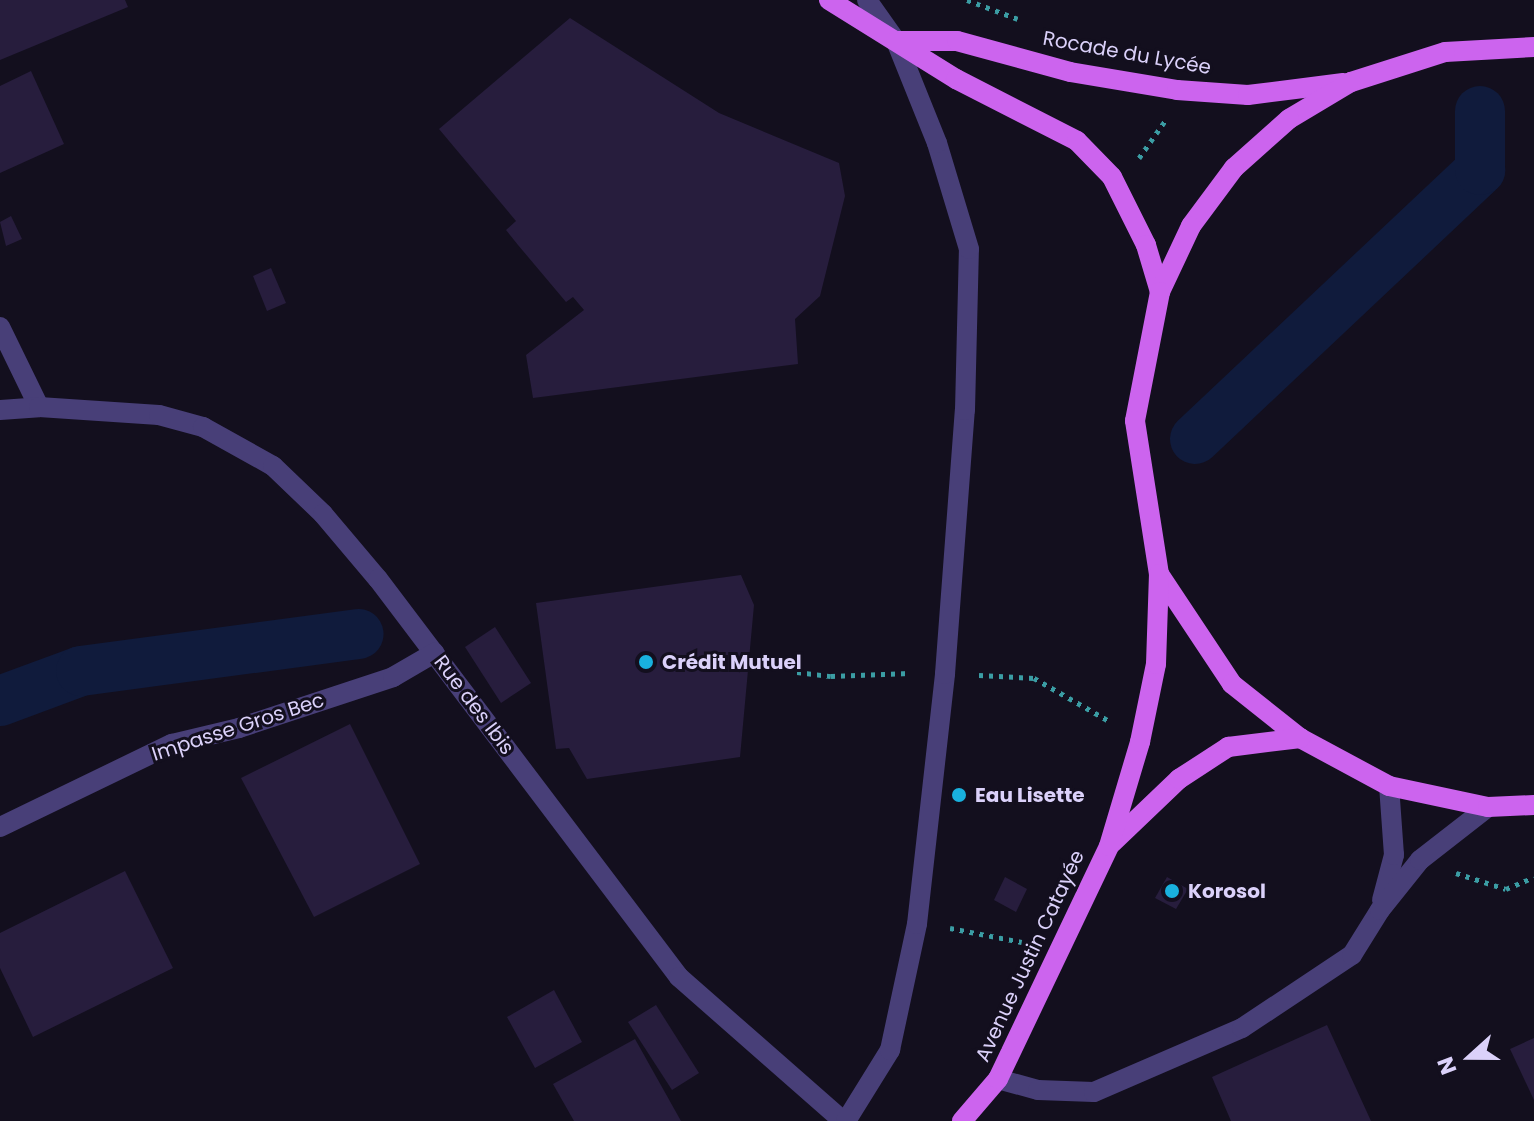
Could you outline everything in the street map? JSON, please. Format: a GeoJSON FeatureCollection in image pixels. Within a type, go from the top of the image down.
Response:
{"type":"FeatureCollection","features":[{"type":"Feature","properties":{"kind":"main road"},"geometry":{"type":"LineString","coordinates":[[829,0],[956,79],[1077,141],[1112,177],[1146,245],[1160,292]]}},
{"type":"Feature","properties":{"kind":"main road","name":"Rocade du Lycée"},"geometry":{"type":"LineString","coordinates":[[896,41],[957,41],[1070,72],[1177,90],[1248,95],[1351,82]]}},
{"type":"Feature","properties":{"kind":"main road"},"geometry":{"type":"LineString","coordinates":[[1534,47],[1445,52],[1351,82],[1289,119],[1234,168],[1191,226],[1160,292],[1135,421],[1159,574],[1232,684],[1300,738],[1389,786],[1488,807],[1534,805]]}},
{"type":"Feature","properties":{"kind":"main road","name":"Avenue Justin Catayée"},"geometry":{"type":"LineString","coordinates":[[962,1121],[998,1079],[1109,846],[1140,742],[1156,664],[1159,574]]}},
{"type":"Feature","properties":{"kind":"main road","name":"Avenue Justin Catayée"},"geometry":{"type":"LineString","coordinates":[[1109,846],[1179,779],[1228,747],[1300,738]]}},
{"type":"Feature","properties":{"kind":"street"},"geometry":{"type":"LineString","coordinates":[[844,1121],[890,1050],[909,978],[945,674],[965,410],[969,249],[937,143],[896,41],[867,0]]}},
{"type":"Feature","properties":{"kind":"street"},"geometry":{"type":"LineString","coordinates":[[0,327],[39,407]]}},
{"type":"Feature","properties":{"kind":"street","name":"Rue des Ibis"},"geometry":{"type":"LineString","coordinates":[[0,410],[39,407],[159,415],[203,427],[273,466],[323,514],[434,653],[679,977],[844,1121]]}},
{"type":"Feature","properties":{"kind":"street","name":"Impasse Gros Bec"},"geometry":{"type":"LineString","coordinates":[[0,827],[172,744],[239,728],[393,677],[434,653]]}},
{"type":"Feature","properties":{"kind":"street"},"geometry":{"type":"LineString","coordinates":[[1380,910],[1394,855],[1389,786]]}},
{"type":"Feature","properties":{"kind":"street"},"geometry":{"type":"LineString","coordinates":[[998,1079],[1038,1090],[1094,1092],[1242,1028],[1352,955],[1380,910],[1420,860],[1488,807]]}},
{"type":"Feature","properties":{"kind":"path"},"geometry":{"type":"LineString","coordinates":[[1138,159],[1174,109]]}},
{"type":"Feature","properties":{"kind":"path"},"geometry":{"type":"LineString","coordinates":[[797,672],[831,676],[915,673]]}},
{"type":"Feature","properties":{"kind":"path"},"geometry":{"type":"LineString","coordinates":[[979,675],[1034,678],[1109,721]]}},
{"type":"Feature","properties":{"kind":"path"},"geometry":{"type":"LineString","coordinates":[[1449,869],[1472,881],[1506,889],[1534,877]]}},
{"type":"Feature","properties":{"kind":"path"},"geometry":{"type":"LineString","coordinates":[[950,928],[1022,942]]}},
{"type":"Feature","properties":{"kind":"building"},"geometry":{"type":"Polygon","coordinates":[[[0,0],[125,0],[128,7],[0,60],[0,0]]]}},
{"type":"Feature","properties":{"kind":"building"},"geometry":{"type":"Polygon","coordinates":[[[570,18],[719,113],[839,163],[845,196],[820,296],[795,319],[798,364],[533,398],[526,355],[584,310],[573,297],[566,302],[518,245],[506,230],[516,221],[439,129],[570,18]]]}},
{"type":"Feature","properties":{"kind":"building"},"geometry":{"type":"Polygon","coordinates":[[[31,71],[64,144],[0,173],[0,86],[31,71]]]}},
{"type":"Feature","properties":{"kind":"building"},"geometry":{"type":"Polygon","coordinates":[[[11,216],[22,239],[6,246],[0,222],[11,216]]]}},
{"type":"Feature","properties":{"kind":"building"},"geometry":{"type":"Polygon","coordinates":[[[271,268],[286,303],[267,311],[253,276],[271,268]]]}},
{"type":"Feature","properties":{"kind":"building","name":"Crédit Mutuel"},"geometry":{"type":"Polygon","coordinates":[[[741,575],[754,605],[740,757],[587,779],[569,748],[556,749],[536,603],[741,575]]]}},
{"type":"Feature","properties":{"kind":"building"},"geometry":{"type":"Polygon","coordinates":[[[495,627],[531,683],[501,703],[465,647],[495,627]]]}},
{"type":"Feature","properties":{"kind":"building"},"geometry":{"type":"Polygon","coordinates":[[[350,724],[420,864],[314,917],[241,778],[350,724]]]}},
{"type":"Feature","properties":{"kind":"building"},"geometry":{"type":"Polygon","coordinates":[[[125,871],[173,968],[33,1037],[0,968],[0,933],[125,871]]]}},
{"type":"Feature","properties":{"kind":"building"},"geometry":{"type":"Polygon","coordinates":[[[1005,877],[1027,889],[1016,912],[994,900],[1005,877]]]}},
{"type":"Feature","properties":{"kind":"building"},"geometry":{"type":"Polygon","coordinates":[[[1167,877],[1188,889],[1176,909],[1155,898],[1167,877]]]}},
{"type":"Feature","properties":{"kind":"building"},"geometry":{"type":"Polygon","coordinates":[[[554,990],[582,1042],[535,1068],[507,1017],[554,990]]]}},
{"type":"Feature","properties":{"kind":"building"},"geometry":{"type":"Polygon","coordinates":[[[656,1005],[699,1073],[672,1090],[628,1022],[656,1005]]]}},
{"type":"Feature","properties":{"kind":"building"},"geometry":{"type":"Polygon","coordinates":[[[1327,1025],[1371,1121],[1231,1121],[1212,1077],[1327,1025]]]}},
{"type":"Feature","properties":{"kind":"building"},"geometry":{"type":"Polygon","coordinates":[[[1534,1038],[1534,1100],[1510,1049],[1534,1038]]]}},
{"type":"Feature","properties":{"kind":"building"},"geometry":{"type":"Polygon","coordinates":[[[635,1039],[681,1121],[574,1121],[553,1084],[635,1039]]]}},
{"type":"Feature","properties":{"kind":"waterway"},"geometry":{"type":"LineString","coordinates":[[1195,439],[1480,170],[1480,111]]}},
{"type":"Feature","properties":{"kind":"waterway"},"geometry":{"type":"LineString","coordinates":[[0,701],[81,671],[359,634]]}},
{"type":"Feature","properties":{"kind":"place","name":"Crédit Mutuel"},"geometry":{"type":"Point","coordinates":[646,662]}},
{"type":"Feature","properties":{"kind":"place","name":"Eau Lisette"},"geometry":{"type":"Point","coordinates":[959,795]}},
{"type":"Feature","properties":{"kind":"place","name":"Korosol"},"geometry":{"type":"Point","coordinates":[1172,891]}}]}
